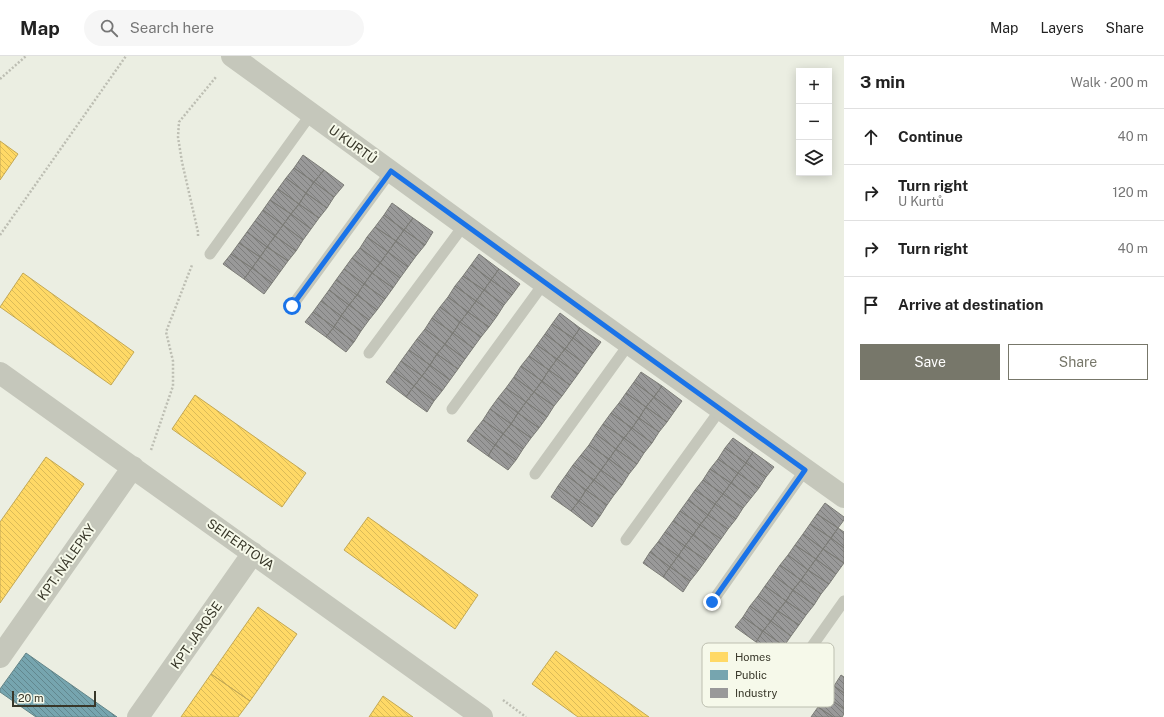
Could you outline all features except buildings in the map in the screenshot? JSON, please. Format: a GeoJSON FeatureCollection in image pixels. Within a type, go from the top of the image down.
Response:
{"type":"FeatureCollection","features":[{"type":"Feature","properties":{"kind":"street","name":"U KURTŮ"},"geometry":{"type":"LineString","coordinates":[[233,56],[544,283],[844,498]]}},
{"type":"Feature","properties":{"kind":"street","name":"SEIFERTOVA"},"geometry":{"type":"LineString","coordinates":[[0,373],[253,552],[482,717]]}},
{"type":"Feature","properties":{"kind":"street","name":"KPT. NÁLEPKY"},"geometry":{"type":"LineString","coordinates":[[0,657],[133,467]]}},
{"type":"Feature","properties":{"kind":"street","name":"KPT. JAROŠE"},"geometry":{"type":"LineString","coordinates":[[138,717],[253,552]]}},
{"type":"Feature","properties":{"kind":"lane"},"geometry":{"type":"LineString","coordinates":[[210,254],[311,114]]}},
{"type":"Feature","properties":{"kind":"lane"},"geometry":{"type":"LineString","coordinates":[[292,306],[391,171]]}},
{"type":"Feature","properties":{"kind":"lane"},"geometry":{"type":"LineString","coordinates":[[370,353],[464,225]]}},
{"type":"Feature","properties":{"kind":"lane"},"geometry":{"type":"LineString","coordinates":[[452,409],[544,283]]}},
{"type":"Feature","properties":{"kind":"lane"},"geometry":{"type":"LineString","coordinates":[[535,474],[630,344]]}},
{"type":"Feature","properties":{"kind":"lane"},"geometry":{"type":"LineString","coordinates":[[626,540],[720,410]]}},
{"type":"Feature","properties":{"kind":"lane"},"geometry":{"type":"LineString","coordinates":[[712,602],[805,470]]}},
{"type":"Feature","properties":{"kind":"lane"},"geometry":{"type":"LineString","coordinates":[[814,643],[844,601]]}},
{"type":"Feature","properties":{"kind":"path"},"geometry":{"type":"LineString","coordinates":[[0,79],[26,56]]}},
{"type":"Feature","properties":{"kind":"path"},"geometry":{"type":"LineString","coordinates":[[0,235],[126,56]]}},
{"type":"Feature","properties":{"kind":"path"},"geometry":{"type":"LineString","coordinates":[[198,238],[198,232],[182,162],[178,137],[179,122],[233,56]]}},
{"type":"Feature","properties":{"kind":"path"},"geometry":{"type":"LineString","coordinates":[[150,452],[173,386],[173,361],[166,332],[193,263]]}},
{"type":"Feature","properties":{"kind":"route"},"geometry":{"type":"LineString","coordinates":[[292,306],[391,171],[805,470],[712,602]]}}]}
